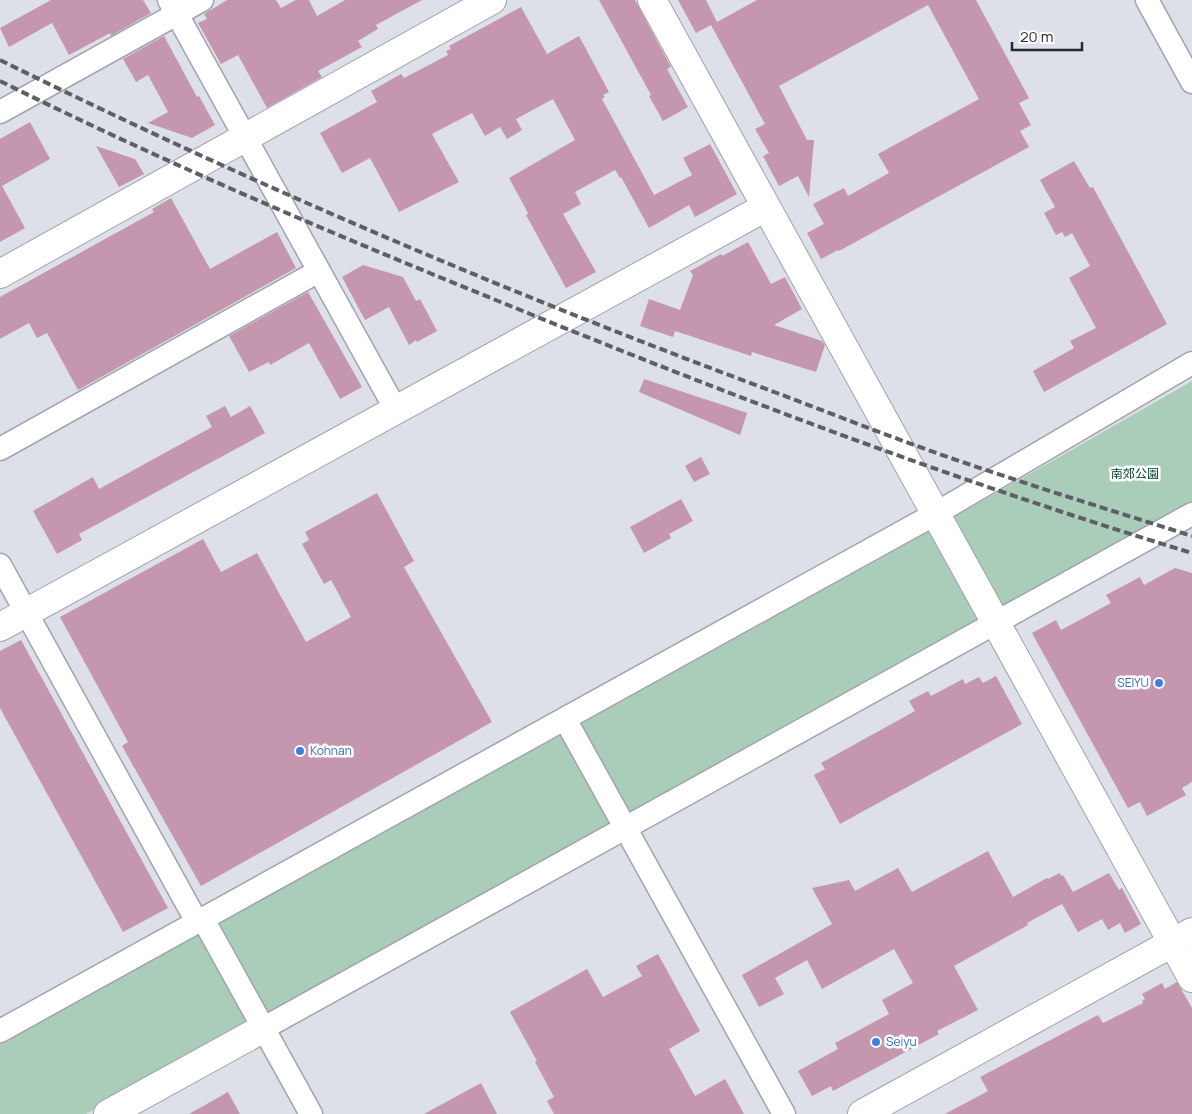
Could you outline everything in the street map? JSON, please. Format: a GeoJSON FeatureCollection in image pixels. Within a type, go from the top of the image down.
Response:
{"type":"FeatureCollection","features":[{"type":"Feature","properties":{"kind":"street"},"geometry":{"type":"LineString","coordinates":[[0,112],[173,7],[202,0]]}},
{"type":"Feature","properties":{"kind":"street"},"geometry":{"type":"LineString","coordinates":[[0,274],[492,0]]}},
{"type":"Feature","properties":{"kind":"street"},"geometry":{"type":"LineString","coordinates":[[652,0],[995,623],[1182,937],[1192,978]]}},
{"type":"Feature","properties":{"kind":"street"},"geometry":{"type":"LineString","coordinates":[[1147,0],[1192,82]]}},
{"type":"Feature","properties":{"kind":"street"},"geometry":{"type":"LineString","coordinates":[[173,7],[396,410]]}},
{"type":"Feature","properties":{"kind":"street"},"geometry":{"type":"LineString","coordinates":[[0,627],[766,207]]}},
{"type":"Feature","properties":{"kind":"street"},"geometry":{"type":"LineString","coordinates":[[0,449],[319,271]]}},
{"type":"Feature","properties":{"kind":"street"},"geometry":{"type":"LineString","coordinates":[[0,1031],[935,514],[1192,363]]}},
{"type":"Feature","properties":{"kind":"street"},"geometry":{"type":"LineString","coordinates":[[108,1114],[1192,514]]}},
{"type":"Feature","properties":{"kind":"street"},"geometry":{"type":"LineString","coordinates":[[0,565],[311,1114]]}},
{"type":"Feature","properties":{"kind":"street"},"geometry":{"type":"LineString","coordinates":[[565,719],[784,1114]]}},
{"type":"Feature","properties":{"kind":"street"},"geometry":{"type":"LineString","coordinates":[[862,1114],[1182,937]]}},
{"type":"Feature","properties":{"kind":"green space","name":"南郊公園"},"geometry":{"type":"Polygon","coordinates":[[[1192,381],[1192,503],[86,1114],[0,1114],[0,1044],[914,540],[1192,381]]]}},
{"type":"Feature","properties":{"kind":"building"},"geometry":{"type":"Polygon","coordinates":[[[51,0],[143,0],[151,13],[111,36],[110,33],[69,55],[52,23],[9,47],[0,28],[51,0]]]}},
{"type":"Feature","properties":{"kind":"building"},"geometry":{"type":"Polygon","coordinates":[[[227,0],[276,0],[281,8],[296,0],[309,0],[317,16],[345,0],[422,0],[376,25],[378,29],[358,41],[362,47],[318,71],[322,77],[267,108],[238,55],[221,64],[198,23],[207,19],[204,14],[227,0]]]}},
{"type":"Feature","properties":{"kind":"building"},"geometry":{"type":"Polygon","coordinates":[[[599,0],[635,0],[671,67],[667,69],[688,107],[663,121],[649,96],[651,95],[599,0]]]}},
{"type":"Feature","properties":{"kind":"building"},"geometry":{"type":"Polygon","coordinates":[[[678,0],[706,0],[717,22],[757,0],[976,0],[1029,98],[1019,103],[1031,125],[1020,131],[1029,147],[821,259],[807,233],[824,224],[813,204],[844,188],[848,196],[889,173],[878,154],[979,99],[928,5],[779,86],[807,140],[814,140],[809,197],[798,176],[779,186],[763,156],[769,153],[755,129],[765,124],[711,25],[696,33],[678,0]]]}},
{"type":"Feature","properties":{"kind":"building"},"geometry":{"type":"Polygon","coordinates":[[[521,7],[547,54],[579,36],[609,92],[603,95],[605,97],[602,99],[654,195],[692,175],[683,158],[710,144],[737,194],[695,217],[689,205],[649,228],[621,177],[615,170],[575,192],[581,204],[563,214],[596,272],[566,288],[526,215],[528,213],[509,178],[575,140],[553,99],[516,119],[522,130],[507,139],[500,127],[485,136],[472,113],[432,134],[459,182],[399,212],[370,158],[342,173],[320,133],[377,102],[371,91],[401,74],[404,78],[448,55],[446,51],[451,49],[449,46],[521,7]]]}},
{"type":"Feature","properties":{"kind":"building"},"geometry":{"type":"Polygon","coordinates":[[[164,36],[197,97],[199,96],[215,125],[192,138],[148,123],[168,112],[148,75],[136,82],[123,59],[164,36]]]}},
{"type":"Feature","properties":{"kind":"building"},"geometry":{"type":"Polygon","coordinates":[[[30,122],[50,159],[2,186],[25,228],[0,242],[0,139],[30,122]]]}},
{"type":"Feature","properties":{"kind":"building"},"geometry":{"type":"Polygon","coordinates":[[[96,146],[135,159],[144,174],[119,187],[96,146]]]}},
{"type":"Feature","properties":{"kind":"building"},"geometry":{"type":"Polygon","coordinates":[[[1074,161],[1090,188],[1093,187],[1167,324],[1044,392],[1033,371],[1074,348],[1070,341],[1096,328],[1069,278],[1090,266],[1072,233],[1065,237],[1062,232],[1056,235],[1044,213],[1055,207],[1040,180],[1074,161]]]}},
{"type":"Feature","properties":{"kind":"building"},"geometry":{"type":"Polygon","coordinates":[[[171,198],[210,269],[277,232],[296,268],[78,390],[47,333],[37,338],[29,323],[0,339],[0,297],[154,212],[152,209],[171,198]]]}},
{"type":"Feature","properties":{"kind":"building"},"geometry":{"type":"Polygon","coordinates":[[[748,242],[771,284],[785,277],[802,309],[774,325],[822,341],[825,345],[816,372],[752,352],[751,356],[675,331],[673,337],[640,326],[649,299],[680,310],[693,275],[690,271],[748,242]]]}},
{"type":"Feature","properties":{"kind":"building"},"geometry":{"type":"Polygon","coordinates":[[[363,265],[403,277],[416,301],[420,299],[437,331],[409,345],[389,307],[365,320],[342,277],[363,265]]]}},
{"type":"Feature","properties":{"kind":"building"},"geometry":{"type":"Polygon","coordinates":[[[308,292],[362,387],[340,399],[309,343],[270,365],[269,362],[249,372],[229,336],[308,292]]]}},
{"type":"Feature","properties":{"kind":"building"},"geometry":{"type":"Polygon","coordinates":[[[644,379],[747,413],[740,435],[639,392],[644,379]]]}},
{"type":"Feature","properties":{"kind":"building"},"geometry":{"type":"Polygon","coordinates":[[[225,406],[231,417],[250,406],[265,433],[79,534],[82,540],[57,554],[33,511],[93,477],[99,489],[212,427],[206,416],[225,406]]]}},
{"type":"Feature","properties":{"kind":"building"},"geometry":{"type":"Polygon","coordinates":[[[701,457],[710,474],[694,482],[685,466],[701,457]]]}},
{"type":"Feature","properties":{"kind":"building"},"geometry":{"type":"Polygon","coordinates":[[[377,493],[414,561],[404,567],[492,722],[201,886],[122,746],[128,742],[60,617],[203,539],[221,572],[257,553],[306,642],[351,617],[331,580],[324,584],[302,544],[309,540],[305,532],[377,493]]]}},
{"type":"Feature","properties":{"kind":"building"},"geometry":{"type":"Polygon","coordinates":[[[681,499],[693,521],[669,534],[671,538],[644,553],[630,527],[681,499]]]}},
{"type":"Feature","properties":{"kind":"building"},"geometry":{"type":"Polygon","coordinates":[[[1175,568],[1192,573],[1192,782],[1182,788],[1186,795],[1147,816],[1140,802],[1128,808],[1032,633],[1056,620],[1061,630],[1111,603],[1106,595],[1140,577],[1144,585],[1175,568]]]}},
{"type":"Feature","properties":{"kind":"building"},"geometry":{"type":"Polygon","coordinates":[[[21,640],[168,908],[123,932],[0,708],[0,651],[21,640]]]}},
{"type":"Feature","properties":{"kind":"building"},"geometry":{"type":"Polygon","coordinates":[[[996,676],[1022,724],[840,824],[814,775],[825,769],[821,763],[915,711],[909,701],[928,691],[931,696],[963,679],[965,684],[979,677],[983,683],[996,676]]]}},
{"type":"Feature","properties":{"kind":"building"},"geometry":{"type":"Polygon","coordinates":[[[988,851],[1013,897],[1060,873],[1073,892],[1109,873],[1119,890],[1122,888],[1141,924],[1125,933],[1120,923],[1108,930],[1102,919],[1078,932],[1062,904],[954,966],[978,1010],[937,1031],[939,1034],[833,1091],[831,1086],[812,1096],[798,1071],[838,1049],[835,1043],[889,1014],[882,1000],[913,983],[894,949],[822,989],[807,960],[775,978],[784,994],[759,1007],[742,975],[832,924],[812,888],[849,880],[855,891],[898,868],[912,892],[988,851]]]}},
{"type":"Feature","properties":{"kind":"building"},"geometry":{"type":"Polygon","coordinates":[[[658,954],[700,1031],[669,1049],[695,1096],[725,1079],[744,1114],[554,1114],[547,1101],[554,1097],[510,1012],[587,969],[603,997],[642,976],[636,966],[658,954]]]}},
{"type":"Feature","properties":{"kind":"building"},"geometry":{"type":"Polygon","coordinates":[[[1177,982],[1192,1008],[1192,1114],[945,1114],[988,1091],[980,1077],[1098,1015],[1103,1023],[1143,1003],[1142,1001],[1145,999],[1142,994],[1162,983],[1165,989],[1177,982]]]}},
{"type":"Feature","properties":{"kind":"building"},"geometry":{"type":"Polygon","coordinates":[[[481,1083],[497,1114],[424,1114],[481,1083]]]}},
{"type":"Feature","properties":{"kind":"building"},"geometry":{"type":"Polygon","coordinates":[[[228,1092],[240,1114],[189,1114],[228,1092]]]}},
{"type":"Feature","properties":{"kind":"railway"},"geometry":{"type":"LineString","coordinates":[[0,60],[191,151],[384,237],[482,278],[678,356],[928,450],[1192,536]]}},
{"type":"Feature","properties":{"kind":"railway"},"geometry":{"type":"LineString","coordinates":[[0,81],[63,112],[254,199],[597,341],[849,438],[1020,498],[1192,553]]}},
{"type":"Feature","properties":{"kind":"place","name":"SEIYU"},"geometry":{"type":"Point","coordinates":[1159,683]}},
{"type":"Feature","properties":{"kind":"place","name":"Kohnan"},"geometry":{"type":"Point","coordinates":[300,751]}},
{"type":"Feature","properties":{"kind":"place","name":"Seiyu"},"geometry":{"type":"Point","coordinates":[876,1042]}}]}
